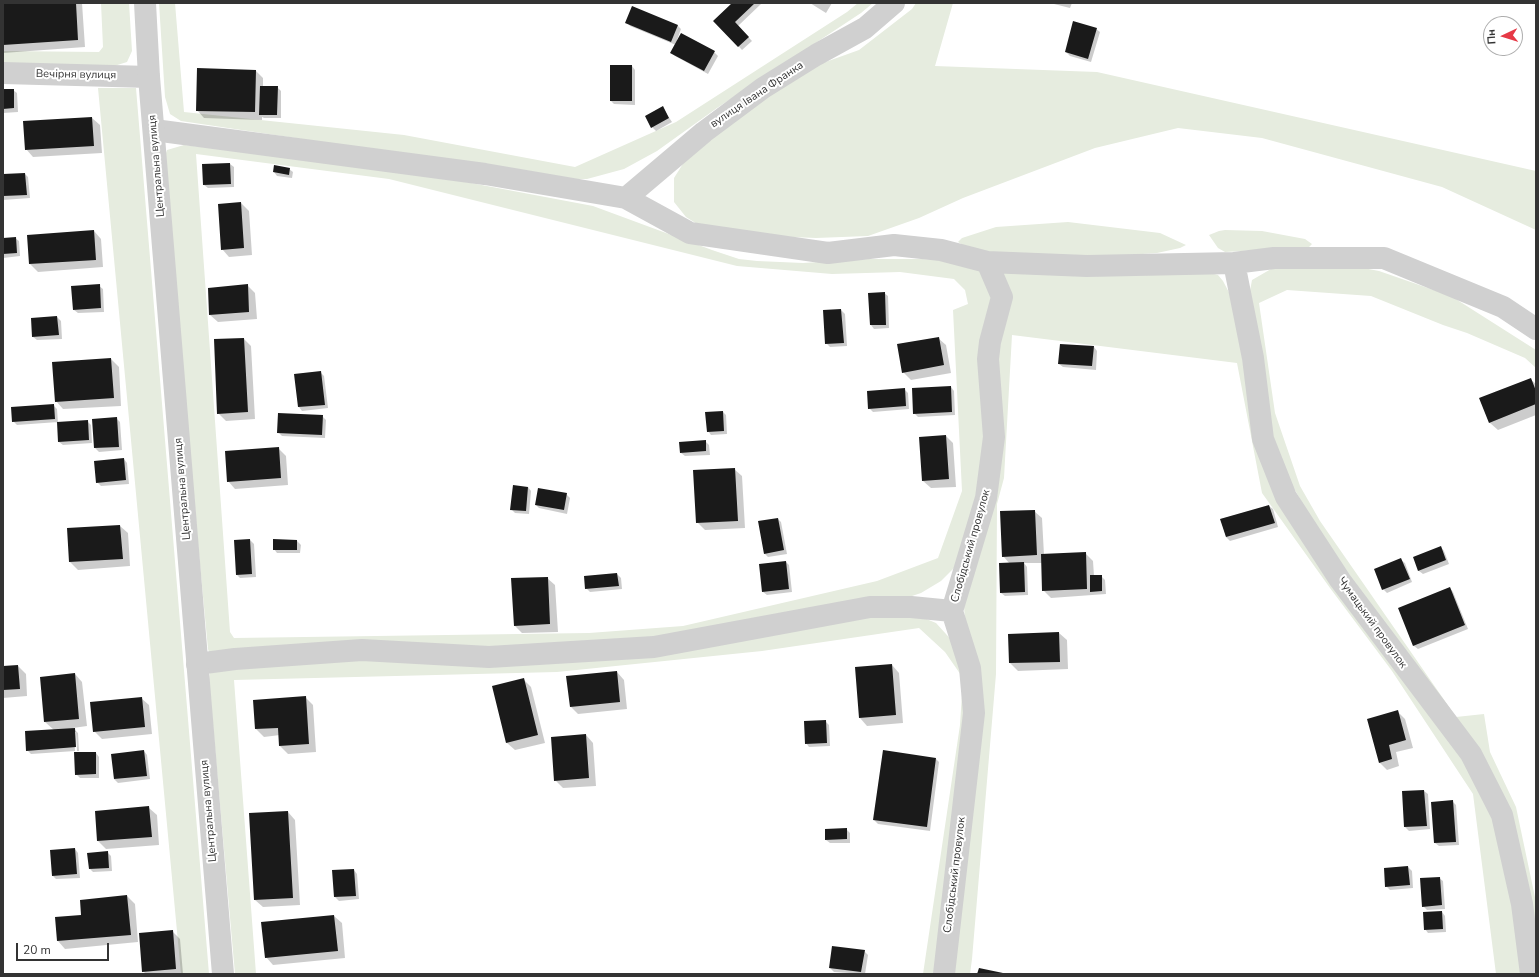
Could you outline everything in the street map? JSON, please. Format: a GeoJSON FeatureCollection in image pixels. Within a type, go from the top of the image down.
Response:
{"type":"FeatureCollection","features":[{"type":"Feature","properties":{"kind":"street","name":"Центральна вулиця"},"geometry":{"type":"LineString","coordinates":[[145,3],[149,77],[223,974]]}},
{"type":"Feature","properties":{"kind":"street","name":"вулиця Івана Франка"},"geometry":{"type":"LineString","coordinates":[[626,198],[704,132],[763,88],[816,55],[865,28],[894,3]]}},
{"type":"Feature","properties":{"kind":"street","name":"Вечірня вулиця"},"geometry":{"type":"LineString","coordinates":[[3,73],[149,77]]}},
{"type":"Feature","properties":{"kind":"street"},"geometry":{"type":"LineString","coordinates":[[154,130],[485,174],[626,198],[690,233],[828,253],[894,245],[941,250],[987,262],[1088,266],[1234,263],[1274,258],[1384,258],[1503,307],[1536,329]]}},
{"type":"Feature","properties":{"kind":"street","name":"Слобідський провулок"},"geometry":{"type":"LineString","coordinates":[[944,974],[974,713],[970,668],[952,611],[986,498],[992,466],[994,437],[988,359],[990,342],[1002,297],[987,262]]}},
{"type":"Feature","properties":{"kind":"street","name":"Чумацький провулок"},"geometry":{"type":"LineString","coordinates":[[1234,263],[1253,358],[1263,439],[1283,490],[1340,580],[1471,754],[1478,767],[1502,815],[1522,904],[1531,974]]}},
{"type":"Feature","properties":{"kind":"street"},"geometry":{"type":"LineString","coordinates":[[197,664],[235,659],[362,650],[489,657],[654,647],[870,607],[911,607],[952,611]]}},
{"type":"Feature","properties":{"kind":"shaded area"},"geometry":{"type":"Polygon","coordinates":[[[101,3],[129,3],[132,51],[127,62],[114,66],[3,68],[3,51],[99,52],[103,47],[101,3]]]}},
{"type":"Feature","properties":{"kind":"shaded area"},"geometry":{"type":"Polygon","coordinates":[[[159,3],[175,3],[184,112],[404,135],[575,167],[676,122],[847,12],[858,3],[873,3],[861,13],[717,108],[657,151],[624,169],[587,179],[571,179],[181,121],[170,114],[165,97],[159,3]]]}},
{"type":"Feature","properties":{"kind":"shaded area"},"geometry":{"type":"Polygon","coordinates":[[[916,3],[953,3],[935,66],[1097,72],[1536,171],[1536,230],[1442,187],[1262,138],[1178,128],[1095,148],[963,198],[919,218],[868,236],[816,238],[745,235],[705,229],[686,217],[674,202],[674,178],[691,151],[717,128],[820,64],[859,50],[912,9],[916,3]]]}},
{"type":"Feature","properties":{"kind":"shaded area"},"geometry":{"type":"Polygon","coordinates":[[[98,88],[136,88],[209,974],[181,974],[98,88]]]}},
{"type":"Feature","properties":{"kind":"shaded area"},"geometry":{"type":"Polygon","coordinates":[[[184,145],[402,170],[593,206],[739,259],[803,263],[868,259],[922,259],[942,260],[980,268],[992,283],[987,467],[959,563],[941,581],[921,593],[909,597],[694,634],[512,649],[209,652],[199,554],[165,156],[167,150],[184,145]],[[196,154],[230,632],[234,638],[589,633],[683,626],[877,581],[938,558],[962,491],[953,310],[968,304],[965,290],[954,279],[900,272],[832,274],[737,266],[389,179],[196,154]]]}},
{"type":"Feature","properties":{"kind":"shaded area"},"geometry":{"type":"Polygon","coordinates":[[[1068,222],[1160,233],[1186,245],[1180,248],[1157,253],[1127,255],[1003,257],[966,247],[958,242],[962,238],[996,227],[1068,222]]]}},
{"type":"Feature","properties":{"kind":"shaded area"},"geometry":{"type":"Polygon","coordinates":[[[1225,230],[1262,231],[1305,239],[1312,244],[1309,247],[1225,252],[1218,248],[1209,235],[1225,230]]]}},
{"type":"Feature","properties":{"kind":"shaded area"},"geometry":{"type":"Polygon","coordinates":[[[1342,264],[1379,271],[1451,296],[1536,350],[1536,368],[1525,358],[1467,333],[1371,296],[1287,290],[1259,303],[1275,413],[1300,486],[1320,521],[1456,717],[1484,714],[1490,752],[1516,807],[1536,902],[1536,968],[1510,818],[1333,558],[1277,458],[1248,302],[1252,280],[1271,269],[1342,264]]]}},
{"type":"Feature","properties":{"kind":"shaded area"},"geometry":{"type":"Polygon","coordinates":[[[1000,273],[1210,273],[1218,275],[1223,281],[1232,298],[1260,451],[1461,753],[1500,829],[1523,974],[1496,974],[1473,794],[1392,671],[1262,493],[1237,363],[1012,335],[1004,478],[997,504],[996,674],[972,959],[970,974],[951,974],[977,766],[964,607],[997,368],[1000,273]]]}},
{"type":"Feature","properties":{"kind":"shaded area"},"geometry":{"type":"Polygon","coordinates":[[[889,612],[912,613],[936,623],[956,645],[966,664],[971,718],[950,870],[939,974],[923,974],[960,725],[963,678],[945,652],[919,628],[762,651],[557,672],[234,680],[256,974],[235,974],[209,680],[210,670],[215,665],[370,655],[502,660],[641,651],[705,644],[789,628],[889,612]]]}},
{"type":"Feature","properties":{"kind":"building"},"geometry":{"type":"Polygon","coordinates":[[[3,3],[76,3],[78,40],[3,45],[3,3]]]}},
{"type":"Feature","properties":{"kind":"building"},"geometry":{"type":"Polygon","coordinates":[[[732,3],[755,3],[735,22],[749,37],[738,47],[713,21],[732,3]]]}},
{"type":"Feature","properties":{"kind":"building"},"geometry":{"type":"Polygon","coordinates":[[[632,6],[678,25],[671,42],[625,23],[632,6]]]}},
{"type":"Feature","properties":{"kind":"building"},"geometry":{"type":"Polygon","coordinates":[[[1073,21],[1097,28],[1088,59],[1065,52],[1073,21]]]}},
{"type":"Feature","properties":{"kind":"building"},"geometry":{"type":"Polygon","coordinates":[[[681,33],[715,51],[704,71],[670,53],[681,33]]]}},
{"type":"Feature","properties":{"kind":"building"},"geometry":{"type":"Polygon","coordinates":[[[610,65],[632,65],[632,101],[610,101],[610,65]]]}},
{"type":"Feature","properties":{"kind":"building"},"geometry":{"type":"Polygon","coordinates":[[[197,68],[256,70],[255,112],[196,111],[197,68]]]}},
{"type":"Feature","properties":{"kind":"building"},"geometry":{"type":"Polygon","coordinates":[[[260,86],[278,86],[277,115],[259,115],[260,86]]]}},
{"type":"Feature","properties":{"kind":"building"},"geometry":{"type":"Polygon","coordinates":[[[3,89],[14,89],[14,108],[3,109],[3,89]]]}},
{"type":"Feature","properties":{"kind":"building"},"geometry":{"type":"Polygon","coordinates":[[[663,106],[669,118],[651,128],[645,116],[663,106]]]}},
{"type":"Feature","properties":{"kind":"building"},"geometry":{"type":"Polygon","coordinates":[[[92,117],[94,146],[25,150],[23,121],[92,117]]]}},
{"type":"Feature","properties":{"kind":"building"},"geometry":{"type":"Polygon","coordinates":[[[230,163],[231,184],[203,185],[202,164],[230,163]]]}},
{"type":"Feature","properties":{"kind":"building"},"geometry":{"type":"Polygon","coordinates":[[[274,165],[290,168],[289,175],[273,172],[274,165]]]}},
{"type":"Feature","properties":{"kind":"building"},"geometry":{"type":"Polygon","coordinates":[[[25,173],[27,195],[3,196],[3,174],[25,173]]]}},
{"type":"Feature","properties":{"kind":"building"},"geometry":{"type":"Polygon","coordinates":[[[241,202],[244,248],[221,250],[218,204],[241,202]]]}},
{"type":"Feature","properties":{"kind":"building"},"geometry":{"type":"Polygon","coordinates":[[[94,230],[96,260],[29,264],[27,235],[94,230]]]}},
{"type":"Feature","properties":{"kind":"building"},"geometry":{"type":"Polygon","coordinates":[[[16,237],[17,253],[3,254],[3,238],[16,237]]]}},
{"type":"Feature","properties":{"kind":"building"},"geometry":{"type":"Polygon","coordinates":[[[100,284],[101,308],[73,310],[71,286],[100,284]]]}},
{"type":"Feature","properties":{"kind":"building"},"geometry":{"type":"Polygon","coordinates":[[[248,284],[249,312],[209,315],[208,288],[248,284]]]}},
{"type":"Feature","properties":{"kind":"building"},"geometry":{"type":"Polygon","coordinates":[[[885,292],[886,325],[870,325],[868,293],[885,292]]]}},
{"type":"Feature","properties":{"kind":"building"},"geometry":{"type":"Polygon","coordinates":[[[841,309],[844,343],[825,344],[823,310],[841,309]]]}},
{"type":"Feature","properties":{"kind":"building"},"geometry":{"type":"Polygon","coordinates":[[[57,316],[59,335],[32,337],[31,318],[57,316]]]}},
{"type":"Feature","properties":{"kind":"building"},"geometry":{"type":"Polygon","coordinates":[[[939,337],[944,365],[902,373],[897,344],[939,337]]]}},
{"type":"Feature","properties":{"kind":"building"},"geometry":{"type":"Polygon","coordinates":[[[244,338],[248,412],[217,414],[214,339],[244,338]]]}},
{"type":"Feature","properties":{"kind":"building"},"geometry":{"type":"Polygon","coordinates":[[[1060,344],[1094,346],[1092,366],[1058,364],[1060,344]]]}},
{"type":"Feature","properties":{"kind":"building"},"geometry":{"type":"Polygon","coordinates":[[[111,358],[114,398],[55,402],[52,362],[111,358]]]}},
{"type":"Feature","properties":{"kind":"building"},"geometry":{"type":"Polygon","coordinates":[[[321,371],[325,405],[298,407],[294,374],[321,371]]]}},
{"type":"Feature","properties":{"kind":"building"},"geometry":{"type":"Polygon","coordinates":[[[1531,378],[1536,391],[1536,404],[1489,423],[1479,398],[1531,378]]]}},
{"type":"Feature","properties":{"kind":"building"},"geometry":{"type":"Polygon","coordinates":[[[951,386],[952,412],[913,414],[912,388],[951,386]]]}},
{"type":"Feature","properties":{"kind":"building"},"geometry":{"type":"Polygon","coordinates":[[[905,388],[906,406],[868,409],[867,391],[905,388]]]}},
{"type":"Feature","properties":{"kind":"building"},"geometry":{"type":"Polygon","coordinates":[[[54,404],[55,419],[12,422],[11,407],[54,404]]]}},
{"type":"Feature","properties":{"kind":"building"},"geometry":{"type":"Polygon","coordinates":[[[723,411],[724,431],[707,432],[705,412],[723,411]]]}},
{"type":"Feature","properties":{"kind":"building"},"geometry":{"type":"Polygon","coordinates":[[[278,413],[323,415],[322,435],[277,433],[278,413]]]}},
{"type":"Feature","properties":{"kind":"building"},"geometry":{"type":"Polygon","coordinates":[[[117,417],[119,447],[94,448],[92,419],[117,417]]]}},
{"type":"Feature","properties":{"kind":"building"},"geometry":{"type":"Polygon","coordinates":[[[88,420],[89,440],[58,442],[57,422],[88,420]]]}},
{"type":"Feature","properties":{"kind":"building"},"geometry":{"type":"Polygon","coordinates":[[[946,435],[949,479],[922,481],[919,437],[946,435]]]}},
{"type":"Feature","properties":{"kind":"building"},"geometry":{"type":"Polygon","coordinates":[[[706,440],[706,451],[680,453],[679,442],[706,440]]]}},
{"type":"Feature","properties":{"kind":"building"},"geometry":{"type":"Polygon","coordinates":[[[279,447],[281,478],[227,482],[225,451],[279,447]]]}},
{"type":"Feature","properties":{"kind":"building"},"geometry":{"type":"Polygon","coordinates":[[[124,458],[126,480],[96,483],[94,461],[124,458]]]}},
{"type":"Feature","properties":{"kind":"building"},"geometry":{"type":"Polygon","coordinates":[[[735,468],[738,521],[696,523],[693,470],[735,468]]]}},
{"type":"Feature","properties":{"kind":"building"},"geometry":{"type":"Polygon","coordinates":[[[513,485],[528,487],[526,511],[510,510],[513,485]]]}},
{"type":"Feature","properties":{"kind":"building"},"geometry":{"type":"Polygon","coordinates":[[[538,488],[567,493],[564,510],[535,505],[538,488]]]}},
{"type":"Feature","properties":{"kind":"building"},"geometry":{"type":"Polygon","coordinates":[[[1269,505],[1275,523],[1226,537],[1220,519],[1269,505]]]}},
{"type":"Feature","properties":{"kind":"building"},"geometry":{"type":"Polygon","coordinates":[[[1035,510],[1037,555],[1002,557],[1000,511],[1035,510]]]}},
{"type":"Feature","properties":{"kind":"building"},"geometry":{"type":"Polygon","coordinates":[[[778,518],[784,550],[764,554],[758,521],[778,518]]]}},
{"type":"Feature","properties":{"kind":"building"},"geometry":{"type":"Polygon","coordinates":[[[120,525],[123,559],[69,562],[67,528],[120,525]]]}},
{"type":"Feature","properties":{"kind":"building"},"geometry":{"type":"Polygon","coordinates":[[[250,539],[252,574],[236,575],[234,540],[250,539]]]}},
{"type":"Feature","properties":{"kind":"building"},"geometry":{"type":"Polygon","coordinates":[[[273,539],[297,540],[297,550],[273,550],[273,539]]]}},
{"type":"Feature","properties":{"kind":"building"},"geometry":{"type":"Polygon","coordinates":[[[1441,546],[1446,560],[1418,571],[1413,557],[1441,546]]]}},
{"type":"Feature","properties":{"kind":"building"},"geometry":{"type":"Polygon","coordinates":[[[1086,552],[1087,589],[1042,591],[1041,554],[1086,552]]]}},
{"type":"Feature","properties":{"kind":"building"},"geometry":{"type":"Polygon","coordinates":[[[1401,558],[1410,579],[1382,590],[1374,569],[1401,558]]]}},
{"type":"Feature","properties":{"kind":"building"},"geometry":{"type":"Polygon","coordinates":[[[786,561],[789,589],[762,592],[759,564],[786,561]]]}},
{"type":"Feature","properties":{"kind":"building"},"geometry":{"type":"Polygon","coordinates":[[[1024,562],[1025,592],[1000,593],[999,563],[1024,562]]]}},
{"type":"Feature","properties":{"kind":"building"},"geometry":{"type":"Polygon","coordinates":[[[617,573],[619,586],[585,589],[584,576],[617,573]]]}},
{"type":"Feature","properties":{"kind":"building"},"geometry":{"type":"Polygon","coordinates":[[[1090,575],[1102,575],[1102,591],[1090,592],[1090,575]]]}},
{"type":"Feature","properties":{"kind":"building"},"geometry":{"type":"Polygon","coordinates":[[[548,577],[550,624],[514,626],[511,578],[548,577]]]}},
{"type":"Feature","properties":{"kind":"building"},"geometry":{"type":"Polygon","coordinates":[[[1450,587],[1465,625],[1413,646],[1398,608],[1450,587]]]}},
{"type":"Feature","properties":{"kind":"building"},"geometry":{"type":"Polygon","coordinates":[[[1059,632],[1060,662],[1009,663],[1008,634],[1059,632]]]}},
{"type":"Feature","properties":{"kind":"building"},"geometry":{"type":"Polygon","coordinates":[[[892,664],[896,715],[859,718],[855,667],[892,664]]]}},
{"type":"Feature","properties":{"kind":"building"},"geometry":{"type":"Polygon","coordinates":[[[18,665],[20,689],[3,690],[3,666],[18,665]]]}},
{"type":"Feature","properties":{"kind":"building"},"geometry":{"type":"Polygon","coordinates":[[[617,671],[620,702],[570,707],[566,676],[617,671]]]}},
{"type":"Feature","properties":{"kind":"building"},"geometry":{"type":"Polygon","coordinates":[[[75,673],[79,719],[44,722],[40,677],[75,673]]]}},
{"type":"Feature","properties":{"kind":"building"},"geometry":{"type":"Polygon","coordinates":[[[524,678],[538,735],[506,743],[492,686],[524,678]]]}},
{"type":"Feature","properties":{"kind":"building"},"geometry":{"type":"Polygon","coordinates":[[[306,696],[309,744],[279,746],[278,728],[255,729],[253,700],[306,696]]]}},
{"type":"Feature","properties":{"kind":"building"},"geometry":{"type":"Polygon","coordinates":[[[142,697],[145,727],[93,732],[90,702],[142,697]]]}},
{"type":"Feature","properties":{"kind":"building"},"geometry":{"type":"Polygon","coordinates":[[[1398,710],[1406,740],[1389,745],[1392,759],[1379,763],[1367,719],[1398,710]]]}},
{"type":"Feature","properties":{"kind":"building"},"geometry":{"type":"Polygon","coordinates":[[[826,720],[827,743],[805,744],[804,721],[826,720]]]}},
{"type":"Feature","properties":{"kind":"building"},"geometry":{"type":"Polygon","coordinates":[[[75,728],[76,747],[26,751],[25,731],[75,728]]]}},
{"type":"Feature","properties":{"kind":"building"},"geometry":{"type":"Polygon","coordinates":[[[586,734],[589,778],[554,781],[551,737],[586,734]]]}},
{"type":"Feature","properties":{"kind":"building"},"geometry":{"type":"Polygon","coordinates":[[[144,750],[147,776],[114,779],[111,754],[144,750]]]}},
{"type":"Feature","properties":{"kind":"building"},"geometry":{"type":"Polygon","coordinates":[[[883,750],[936,758],[927,827],[873,820],[883,750]]]}},
{"type":"Feature","properties":{"kind":"building"},"geometry":{"type":"Polygon","coordinates":[[[74,752],[96,752],[96,774],[75,775],[74,752]]]}},
{"type":"Feature","properties":{"kind":"building"},"geometry":{"type":"Polygon","coordinates":[[[1424,790],[1427,826],[1404,827],[1402,791],[1424,790]]]}},
{"type":"Feature","properties":{"kind":"building"},"geometry":{"type":"Polygon","coordinates":[[[1453,800],[1456,842],[1434,843],[1431,802],[1453,800]]]}},
{"type":"Feature","properties":{"kind":"building"},"geometry":{"type":"Polygon","coordinates":[[[149,806],[152,837],[97,841],[95,811],[149,806]]]}},
{"type":"Feature","properties":{"kind":"building"},"geometry":{"type":"Polygon","coordinates":[[[288,811],[293,898],[254,900],[249,813],[288,811]]]}},
{"type":"Feature","properties":{"kind":"building"},"geometry":{"type":"Polygon","coordinates":[[[847,828],[847,839],[825,840],[825,829],[847,828]]]}},
{"type":"Feature","properties":{"kind":"building"},"geometry":{"type":"Polygon","coordinates":[[[75,848],[77,874],[52,876],[50,850],[75,848]]]}},
{"type":"Feature","properties":{"kind":"building"},"geometry":{"type":"Polygon","coordinates":[[[108,851],[109,868],[89,869],[87,853],[108,851]]]}},
{"type":"Feature","properties":{"kind":"building"},"geometry":{"type":"Polygon","coordinates":[[[1408,866],[1410,885],[1385,887],[1384,868],[1408,866]]]}},
{"type":"Feature","properties":{"kind":"building"},"geometry":{"type":"Polygon","coordinates":[[[354,869],[356,896],[334,897],[332,870],[354,869]]]}},
{"type":"Feature","properties":{"kind":"building"},"geometry":{"type":"Polygon","coordinates":[[[1440,877],[1442,905],[1422,907],[1420,878],[1440,877]]]}},
{"type":"Feature","properties":{"kind":"building"},"geometry":{"type":"Polygon","coordinates":[[[127,895],[131,935],[57,941],[55,917],[81,915],[80,900],[127,895]]]}},
{"type":"Feature","properties":{"kind":"building"},"geometry":{"type":"Polygon","coordinates":[[[1442,911],[1443,929],[1424,930],[1423,912],[1442,911]]]}},
{"type":"Feature","properties":{"kind":"building"},"geometry":{"type":"Polygon","coordinates":[[[334,915],[338,951],[265,958],[261,922],[334,915]]]}},
{"type":"Feature","properties":{"kind":"building"},"geometry":{"type":"Polygon","coordinates":[[[173,930],[176,969],[142,972],[139,933],[173,930]]]}},
{"type":"Feature","properties":{"kind":"building"},"geometry":{"type":"Polygon","coordinates":[[[832,946],[865,950],[861,972],[829,968],[832,946]]]}},
{"type":"Feature","properties":{"kind":"building"},"geometry":{"type":"Polygon","coordinates":[[[979,968],[1003,973],[1003,974],[977,974],[979,968]]]}}]}
